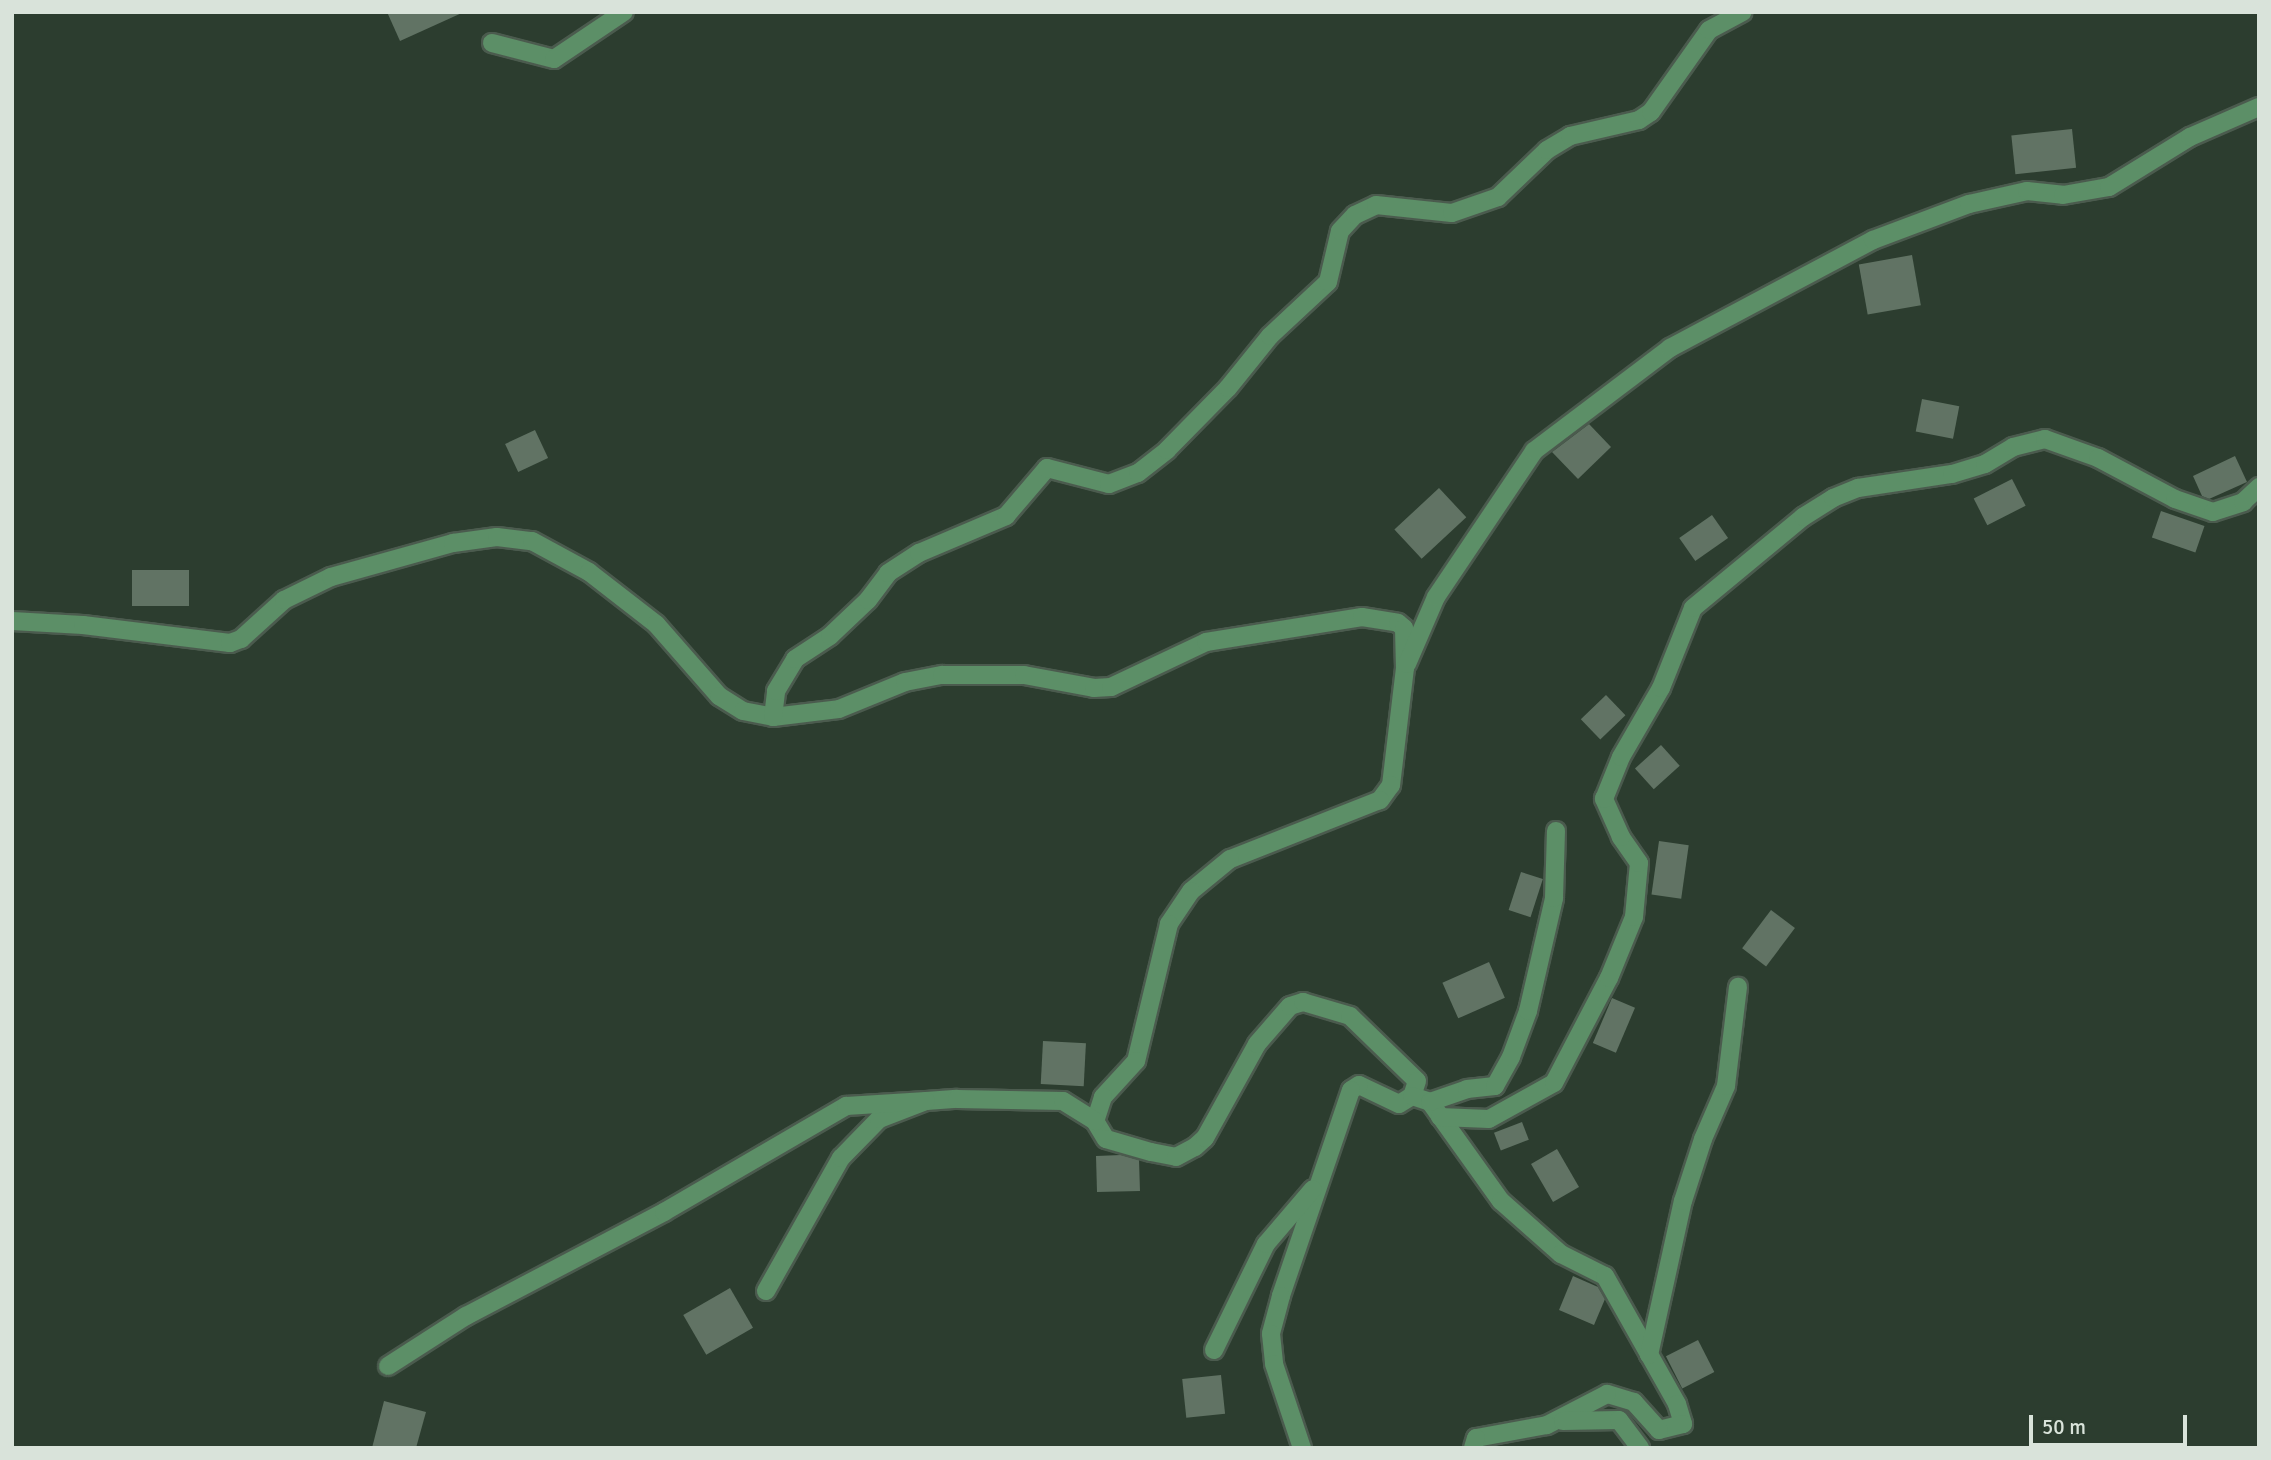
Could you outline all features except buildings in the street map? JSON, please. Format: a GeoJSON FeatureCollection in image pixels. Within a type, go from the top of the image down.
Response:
{"type":"FeatureCollection","features":[{"type":"Feature","properties":{"kind":"street"},"geometry":{"type":"LineString","coordinates":[[492,43],[554,59],[624,12]]}},
{"type":"Feature","properties":{"kind":"street"},"geometry":{"type":"LineString","coordinates":[[773,717],[776,691],[795,659],[830,636],[868,600],[888,573],[919,553],[1006,516],[1047,468],[1110,484],[1138,472],[1167,450],[1228,388],[1270,336],[1328,282],[1340,231],[1355,215],[1376,205],[1452,213],[1498,197],[1547,150],[1570,136],[1639,120],[1651,112],[1709,30],[1743,12]]}},
{"type":"Feature","properties":{"kind":"street"},"geometry":{"type":"LineString","coordinates":[[1405,668],[1436,597],[1534,451],[1670,348],[1872,240],[1969,204],[2027,191],[2063,195],[2109,187],[2190,137],[2259,107]]}},
{"type":"Feature","properties":{"kind":"street"},"geometry":{"type":"LineString","coordinates":[[1412,1096],[1435,1109],[1489,1119],[1554,1083],[1609,978],[1634,917],[1639,863],[1621,836],[1604,799],[1621,757],[1661,688],[1693,608],[1803,517],[1833,498],[1858,488],[1952,474],[1985,464],[2013,447],[2045,439],[2098,458],[2175,499],[2213,512],[2243,502],[2259,488]]}},
{"type":"Feature","properties":{"kind":"street"},"geometry":{"type":"LineString","coordinates":[[12,621],[83,625],[230,643],[241,639],[284,600],[331,578],[453,543],[497,537],[532,541],[589,572],[656,624],[719,696],[743,711],[773,717],[839,709],[905,682],[942,676],[1024,675],[1094,688],[1111,687],[1206,642],[1362,617],[1398,623],[1404,628],[1405,668],[1391,785],[1380,800],[1230,859],[1191,891],[1170,924],[1136,1061],[1103,1097],[1095,1121]]}},
{"type":"Feature","properties":{"kind":"street"},"geometry":{"type":"LineString","coordinates":[[1435,1109],[1467,1089],[1495,1086],[1511,1057],[1528,1011],[1554,898],[1556,831]]}},
{"type":"Feature","properties":{"kind":"street"},"geometry":{"type":"LineString","coordinates":[[1649,1354],[1683,1201],[1703,1139],[1726,1086],[1738,987]]}},
{"type":"Feature","properties":{"kind":"street"},"geometry":{"type":"LineString","coordinates":[[388,1366],[466,1316],[664,1212],[846,1106],[926,1101],[1063,1101],[1095,1121],[1106,1139],[1176,1157],[1205,1138],[1257,1044],[1290,1006],[1303,1002],[1350,1016],[1417,1081],[1412,1096],[1399,1104],[1359,1084],[1351,1090],[1320,1181],[1272,1334],[1275,1364],[1301,1448]]}},
{"type":"Feature","properties":{"kind":"street"},"geometry":{"type":"LineString","coordinates":[[766,1292],[841,1158],[879,1119],[926,1101]]}},
{"type":"Feature","properties":{"kind":"street"},"geometry":{"type":"LineString","coordinates":[[1435,1109],[1501,1201],[1561,1254],[1605,1276],[1678,1404],[1683,1424],[1658,1430],[1634,1402],[1607,1394],[1559,1421]]}},
{"type":"Feature","properties":{"kind":"street"},"geometry":{"type":"LineString","coordinates":[[1214,1350],[1266,1244],[1320,1181]]}},
{"type":"Feature","properties":{"kind":"street"},"geometry":{"type":"LineString","coordinates":[[1473,1448],[1476,1438],[1559,1421],[1619,1420],[1640,1448]]}}]}
